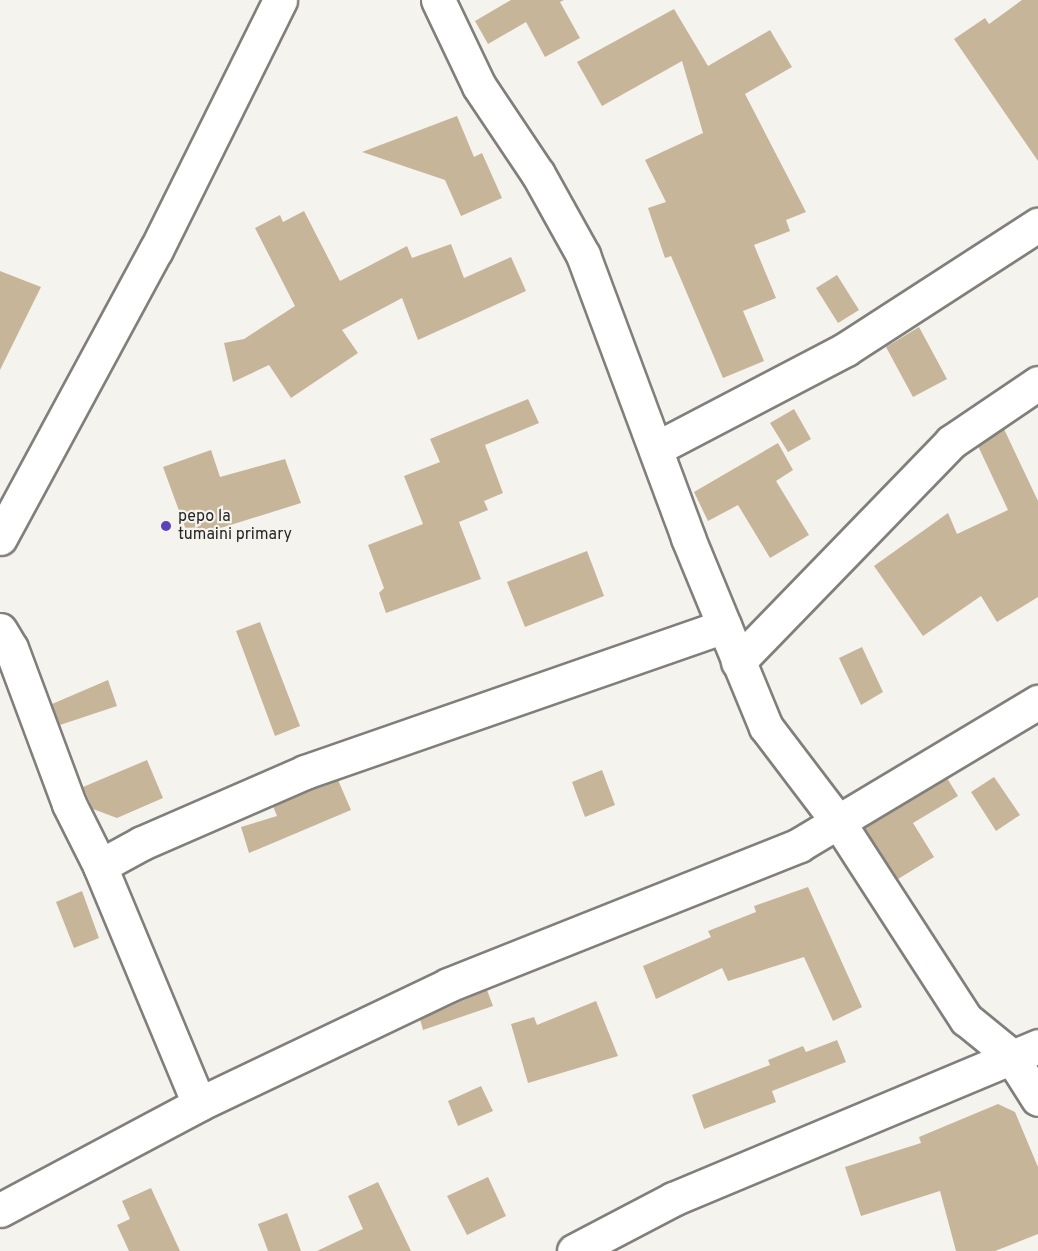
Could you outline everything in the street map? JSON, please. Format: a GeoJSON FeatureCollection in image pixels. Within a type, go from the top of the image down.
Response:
{"type":"FeatureCollection","features":[{"type":"Feature","properties":{"kind":"street"},"geometry":{"type":"LineString","coordinates":[[0,538],[156,250],[280,0]]}},
{"type":"Feature","properties":{"kind":"street"},"geometry":{"type":"LineString","coordinates":[[438,0],[480,86],[538,174],[583,255],[724,626],[766,727],[838,823],[966,1019],[1024,1051],[1038,1098]]}},
{"type":"Feature","properties":{"kind":"street"},"geometry":{"type":"LineString","coordinates":[[657,448],[846,349],[1038,225]]}},
{"type":"Feature","properties":{"kind":"street"},"geometry":{"type":"LineString","coordinates":[[738,662],[951,442],[1038,383]]}},
{"type":"Feature","properties":{"kind":"street"},"geometry":{"type":"LineString","coordinates":[[100,866],[142,843],[305,772],[724,626]]}},
{"type":"Feature","properties":{"kind":"street"},"geometry":{"type":"LineString","coordinates":[[0,630],[11,648],[69,804],[100,866],[199,1104]]}},
{"type":"Feature","properties":{"kind":"street"},"geometry":{"type":"LineString","coordinates":[[0,1210],[199,1104],[448,985],[768,860],[838,823],[1038,702]]}},
{"type":"Feature","properties":{"kind":"street"},"geometry":{"type":"LineString","coordinates":[[574,1251],[674,1199],[1024,1051]]}},
{"type":"Feature","properties":{"kind":"building"},"geometry":{"type":"Polygon","coordinates":[[[511,0],[564,0],[560,2],[580,38],[545,57],[526,22],[488,44],[475,21],[511,0]]]}},
{"type":"Feature","properties":{"kind":"building"},"geometry":{"type":"Polygon","coordinates":[[[1022,0],[1038,0],[1038,161],[954,39],[985,18],[989,24],[1022,0]]]}},
{"type":"Feature","properties":{"kind":"building"},"geometry":{"type":"Polygon","coordinates":[[[674,9],[708,66],[770,30],[792,67],[745,94],[806,212],[786,220],[790,231],[754,245],[776,298],[743,311],[764,361],[723,378],[671,256],[665,258],[648,208],[666,202],[645,160],[703,133],[682,61],[602,106],[577,62],[674,9]]]}},
{"type":"Feature","properties":{"kind":"building"},"geometry":{"type":"Polygon","coordinates":[[[457,116],[474,157],[482,153],[502,198],[461,216],[445,180],[362,152],[457,116]]]}},
{"type":"Feature","properties":{"kind":"building"},"geometry":{"type":"Polygon","coordinates":[[[304,211],[340,281],[407,246],[412,258],[451,244],[464,278],[511,257],[526,291],[418,340],[402,298],[342,330],[358,353],[291,398],[269,365],[233,382],[224,343],[244,339],[295,306],[255,228],[280,215],[283,222],[304,211]]]}},
{"type":"Feature","properties":{"kind":"building"},"geometry":{"type":"Polygon","coordinates":[[[0,271],[41,287],[0,370],[0,271]]]}},
{"type":"Feature","properties":{"kind":"building"},"geometry":{"type":"Polygon","coordinates":[[[837,275],[859,310],[838,323],[816,288],[837,275]]]}},
{"type":"Feature","properties":{"kind":"building"},"geometry":{"type":"Polygon","coordinates":[[[919,327],[947,379],[913,397],[886,347],[919,327]]]}},
{"type":"Feature","properties":{"kind":"building"},"geometry":{"type":"Polygon","coordinates":[[[528,399],[539,423],[485,445],[503,493],[484,501],[488,510],[459,522],[481,579],[386,613],[379,593],[384,588],[368,545],[423,524],[404,476],[440,462],[430,439],[528,399]]]}},
{"type":"Feature","properties":{"kind":"building"},"geometry":{"type":"Polygon","coordinates":[[[794,409],[811,439],[788,452],[770,423],[794,409]]]}},
{"type":"Feature","properties":{"kind":"building"},"geometry":{"type":"Polygon","coordinates":[[[1004,429],[1038,501],[1038,597],[997,622],[981,596],[923,636],[874,566],[948,513],[957,534],[1008,510],[978,446],[1004,429]]]}},
{"type":"Feature","properties":{"kind":"building"},"geometry":{"type":"Polygon","coordinates":[[[778,443],[793,470],[776,481],[809,535],[770,558],[738,505],[708,521],[694,492],[778,443]]]}},
{"type":"Feature","properties":{"kind":"building"},"geometry":{"type":"Polygon","coordinates":[[[211,450],[220,477],[285,459],[301,503],[189,538],[163,467],[211,450]]]}},
{"type":"Feature","properties":{"kind":"building"},"geometry":{"type":"Polygon","coordinates":[[[587,551],[604,596],[525,627],[507,582],[587,551]]]}},
{"type":"Feature","properties":{"kind":"building"},"geometry":{"type":"Polygon","coordinates":[[[260,622],[300,726],[275,736],[236,631],[260,622]]]}},
{"type":"Feature","properties":{"kind":"building"},"geometry":{"type":"Polygon","coordinates":[[[862,647],[883,692],[861,705],[839,658],[862,647]]]}},
{"type":"Feature","properties":{"kind":"building"},"geometry":{"type":"Polygon","coordinates":[[[108,680],[117,706],[60,725],[52,704],[108,680]]]}},
{"type":"Feature","properties":{"kind":"building"},"geometry":{"type":"Polygon","coordinates":[[[147,760],[163,798],[117,818],[93,809],[83,787],[147,760]]]}},
{"type":"Feature","properties":{"kind":"building"},"geometry":{"type":"Polygon","coordinates":[[[602,770],[615,805],[585,817],[572,782],[602,770]]]}},
{"type":"Feature","properties":{"kind":"building"},"geometry":{"type":"Polygon","coordinates":[[[994,777],[1020,815],[996,831],[971,792],[994,777]]]}},
{"type":"Feature","properties":{"kind":"building"},"geometry":{"type":"Polygon","coordinates":[[[947,778],[958,796],[913,823],[934,857],[898,879],[864,828],[947,778]]]}},
{"type":"Feature","properties":{"kind":"building"},"geometry":{"type":"Polygon","coordinates":[[[338,780],[351,810],[249,853],[241,827],[277,816],[273,806],[338,780]]]}},
{"type":"Feature","properties":{"kind":"building"},"geometry":{"type":"Polygon","coordinates":[[[808,887],[862,1007],[833,1021],[804,957],[728,981],[722,968],[656,999],[643,966],[711,937],[708,931],[756,912],[754,906],[808,887]]]}},
{"type":"Feature","properties":{"kind":"building"},"geometry":{"type":"Polygon","coordinates":[[[82,891],[99,938],[74,948],[56,902],[82,891]]]}},
{"type":"Feature","properties":{"kind":"building"},"geometry":{"type":"Polygon","coordinates":[[[487,990],[493,1006],[423,1030],[420,1019],[487,990]]]}},
{"type":"Feature","properties":{"kind":"building"},"geometry":{"type":"Polygon","coordinates":[[[596,1001],[618,1056],[528,1083],[511,1024],[534,1017],[537,1025],[596,1001]]]}},
{"type":"Feature","properties":{"kind":"building"},"geometry":{"type":"Polygon","coordinates":[[[837,1040],[846,1062],[772,1091],[776,1102],[704,1129],[692,1095],[770,1065],[768,1060],[803,1046],[806,1052],[837,1040]]]}},
{"type":"Feature","properties":{"kind":"building"},"geometry":{"type":"Polygon","coordinates":[[[481,1086],[493,1111],[458,1126],[448,1101],[481,1086]]]}},
{"type":"Feature","properties":{"kind":"building"},"geometry":{"type":"Polygon","coordinates":[[[998,1104],[1015,1112],[1038,1167],[1038,1234],[995,1251],[956,1251],[940,1191],[861,1216],[845,1167],[921,1143],[919,1137],[998,1104]]]}},
{"type":"Feature","properties":{"kind":"building"},"geometry":{"type":"Polygon","coordinates":[[[488,1177],[506,1216],[467,1235],[447,1196],[488,1177]]]}},
{"type":"Feature","properties":{"kind":"building"},"geometry":{"type":"Polygon","coordinates":[[[378,1182],[411,1251],[317,1251],[363,1229],[348,1196],[378,1182]]]}},
{"type":"Feature","properties":{"kind":"building"},"geometry":{"type":"Polygon","coordinates":[[[151,1188],[180,1251],[129,1251],[117,1225],[130,1219],[122,1201],[151,1188]]]}},
{"type":"Feature","properties":{"kind":"building"},"geometry":{"type":"Polygon","coordinates":[[[287,1213],[301,1251],[268,1251],[258,1224],[287,1213]]]}},
{"type":"Feature","properties":{"kind":"place","name":"pepo la tumaini primary"},"geometry":{"type":"Point","coordinates":[166,526]}}]}
